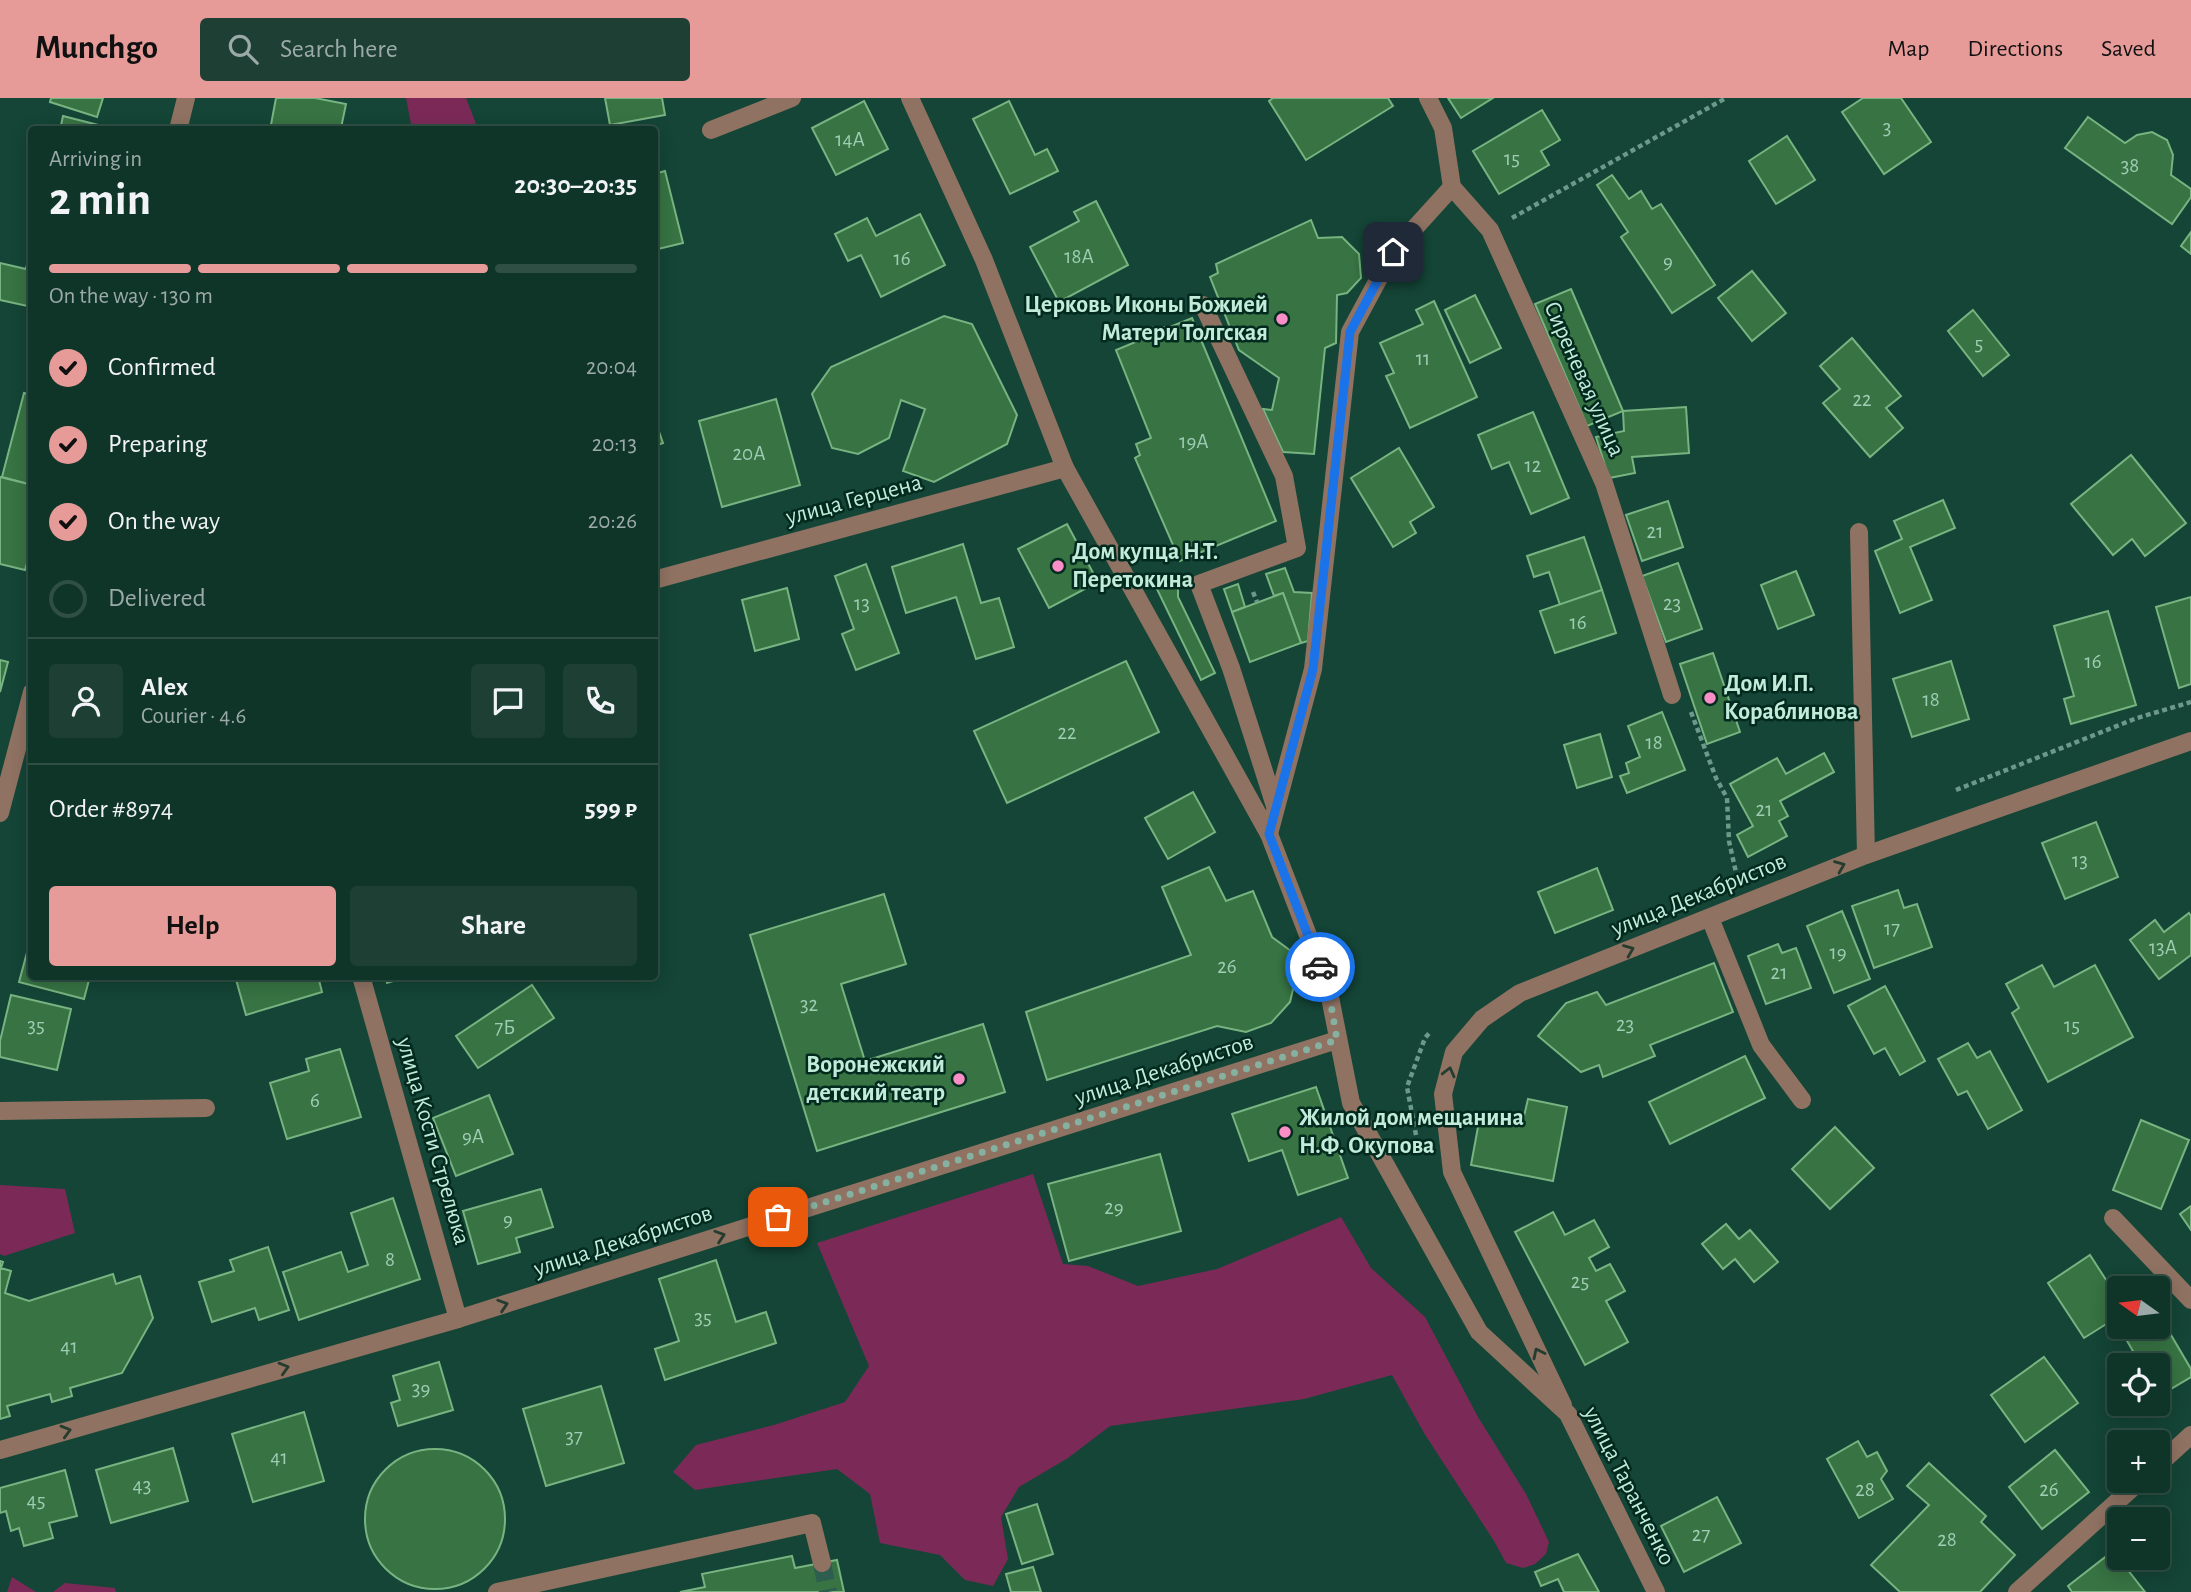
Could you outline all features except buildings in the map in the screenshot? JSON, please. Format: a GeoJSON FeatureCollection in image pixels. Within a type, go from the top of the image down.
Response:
{"type":"FeatureCollection","features":[{"type":"Feature","properties":{"kind":"street"},"geometry":{"type":"LineString","coordinates":[[179,126],[186,98]]}},
{"type":"Feature","properties":{"kind":"street"},"geometry":{"type":"LineString","coordinates":[[711,130],[792,98]]}},
{"type":"Feature","properties":{"kind":"street","name":"улица Таранченко"},"geometry":{"type":"LineString","coordinates":[[910,98],[984,260],[1065,468],[1269,834],[1328,987],[1351,1103],[1479,1332],[1567,1414],[1656,1592]]}},
{"type":"Feature","properties":{"kind":"street"},"geometry":{"type":"LineString","coordinates":[[1269,834],[1313,669],[1350,332],[1393,252],[1451,187],[1443,128],[1428,98]]}},
{"type":"Feature","properties":{"kind":"street","name":"Сиреневая улица"},"geometry":{"type":"LineString","coordinates":[[1451,187],[1490,230],[1604,483],[1672,695]]}},
{"type":"Feature","properties":{"kind":"street"},"geometry":{"type":"LineString","coordinates":[[1203,305],[1284,475],[1297,548],[1199,584],[1231,668],[1275,806]]}},
{"type":"Feature","properties":{"kind":"street","name":"улица Герцена"},"geometry":{"type":"LineString","coordinates":[[658,579],[1065,468]]}},
{"type":"Feature","properties":{"kind":"street"},"geometry":{"type":"LineString","coordinates":[[1859,532],[1866,855]]}},
{"type":"Feature","properties":{"kind":"street"},"geometry":{"type":"LineString","coordinates":[[0,813],[27,724]]}},
{"type":"Feature","properties":{"kind":"street","name":"улица Декабристов"},"geometry":{"type":"LineString","coordinates":[[1567,1414],[1452,1172],[1443,1094],[1454,1052],[1482,1019],[1520,993],[1866,855],[2191,741]]}},
{"type":"Feature","properties":{"kind":"street"},"geometry":{"type":"LineString","coordinates":[[1710,918],[1761,1045],[1802,1100]]}},
{"type":"Feature","properties":{"kind":"street","name":"улица Кости Стрелюка"},"geometry":{"type":"LineString","coordinates":[[362,980],[458,1319]]}},
{"type":"Feature","properties":{"kind":"street","name":"улица Декабристов"},"geometry":{"type":"LineString","coordinates":[[0,1450],[458,1319],[1337,1040]]}},
{"type":"Feature","properties":{"kind":"street"},"geometry":{"type":"LineString","coordinates":[[0,1111],[206,1108]]}},
{"type":"Feature","properties":{"kind":"street"},"geometry":{"type":"LineString","coordinates":[[2113,1218],[2191,1300]]}},
{"type":"Feature","properties":{"kind":"street"},"geometry":{"type":"LineString","coordinates":[[2170,1454],[2191,1435]]}},
{"type":"Feature","properties":{"kind":"street"},"geometry":{"type":"LineString","coordinates":[[2017,1592],[2127,1493]]}},
{"type":"Feature","properties":{"kind":"street"},"geometry":{"type":"LineString","coordinates":[[498,1592],[812,1523],[822,1563]]}},
{"type":"Feature","properties":{"kind":"path"},"geometry":{"type":"LineString","coordinates":[[1490,230],[1726,98]]}},
{"type":"Feature","properties":{"kind":"path"},"geometry":{"type":"LineString","coordinates":[[1672,695],[1688,705],[1716,778],[1727,798],[1729,841],[1738,878]]}},
{"type":"Feature","properties":{"kind":"shaded area"},"geometry":{"type":"Polygon","coordinates":[[[406,98],[466,98],[477,126],[411,126],[406,98]]]}},
{"type":"Feature","properties":{"kind":"shaded area"},"geometry":{"type":"Polygon","coordinates":[[[1033,1174],[1063,1264],[1088,1266],[1138,1286],[1217,1269],[1341,1217],[1371,1268],[1425,1317],[1478,1417],[1526,1494],[1549,1542],[1546,1554],[1535,1564],[1523,1568],[1506,1563],[1424,1433],[1392,1375],[1304,1399],[1110,1426],[1068,1458],[1019,1487],[1001,1517],[1008,1559],[993,1586],[965,1580],[940,1555],[880,1543],[870,1494],[837,1469],[695,1490],[673,1472],[696,1445],[774,1425],[845,1402],[869,1366],[817,1243],[1033,1174]]]}},
{"type":"Feature","properties":{"kind":"shaded area"},"geometry":{"type":"Polygon","coordinates":[[[0,1185],[65,1189],[75,1233],[4,1256],[0,1254],[0,1185]]]}},
{"type":"Feature","properties":{"kind":"shaded area"},"geometry":{"type":"Polygon","coordinates":[[[12,1577],[36,1592],[7,1592],[12,1577]]]}},
{"type":"Feature","properties":{"kind":"shaded area"},"geometry":{"type":"Polygon","coordinates":[[[65,1583],[115,1588],[116,1592],[53,1592],[65,1583]]]}},
{"type":"Feature","properties":{"kind":"tunnel"},"geometry":{"type":"LineString","coordinates":[[822,1563],[828,1592]]}},
{"type":"Feature","properties":{"kind":"way so far"},"geometry":{"type":"LineString","coordinates":[[778,1217],[1337,1040],[1328,987],[1320,967]]}},
{"type":"Feature","properties":{"kind":"place","name":"Церковь Иконы Божией Матери Толгская"},"geometry":{"type":"Point","coordinates":[1282,319]}},
{"type":"Feature","properties":{"kind":"place","name":"Дом купца Н.Т. Перетокина"},"geometry":{"type":"Point","coordinates":[1058,566]}},
{"type":"Feature","properties":{"kind":"place","name":"Дом И.П. Кораблинова"},"geometry":{"type":"Point","coordinates":[1710,698]}},
{"type":"Feature","properties":{"kind":"place","name":"Воронежский детский театр"},"geometry":{"type":"Point","coordinates":[959,1079]}},
{"type":"Feature","properties":{"kind":"place","name":"Жилой дом мещанина Н.Ф. Окупова"},"geometry":{"type":"Point","coordinates":[1285,1132]}},
{"type":"Feature","properties":{"kind":"route"},"geometry":{"type":"LineString","coordinates":[[1320,967],[1269,834],[1313,669],[1350,332],[1393,252]]}}]}
